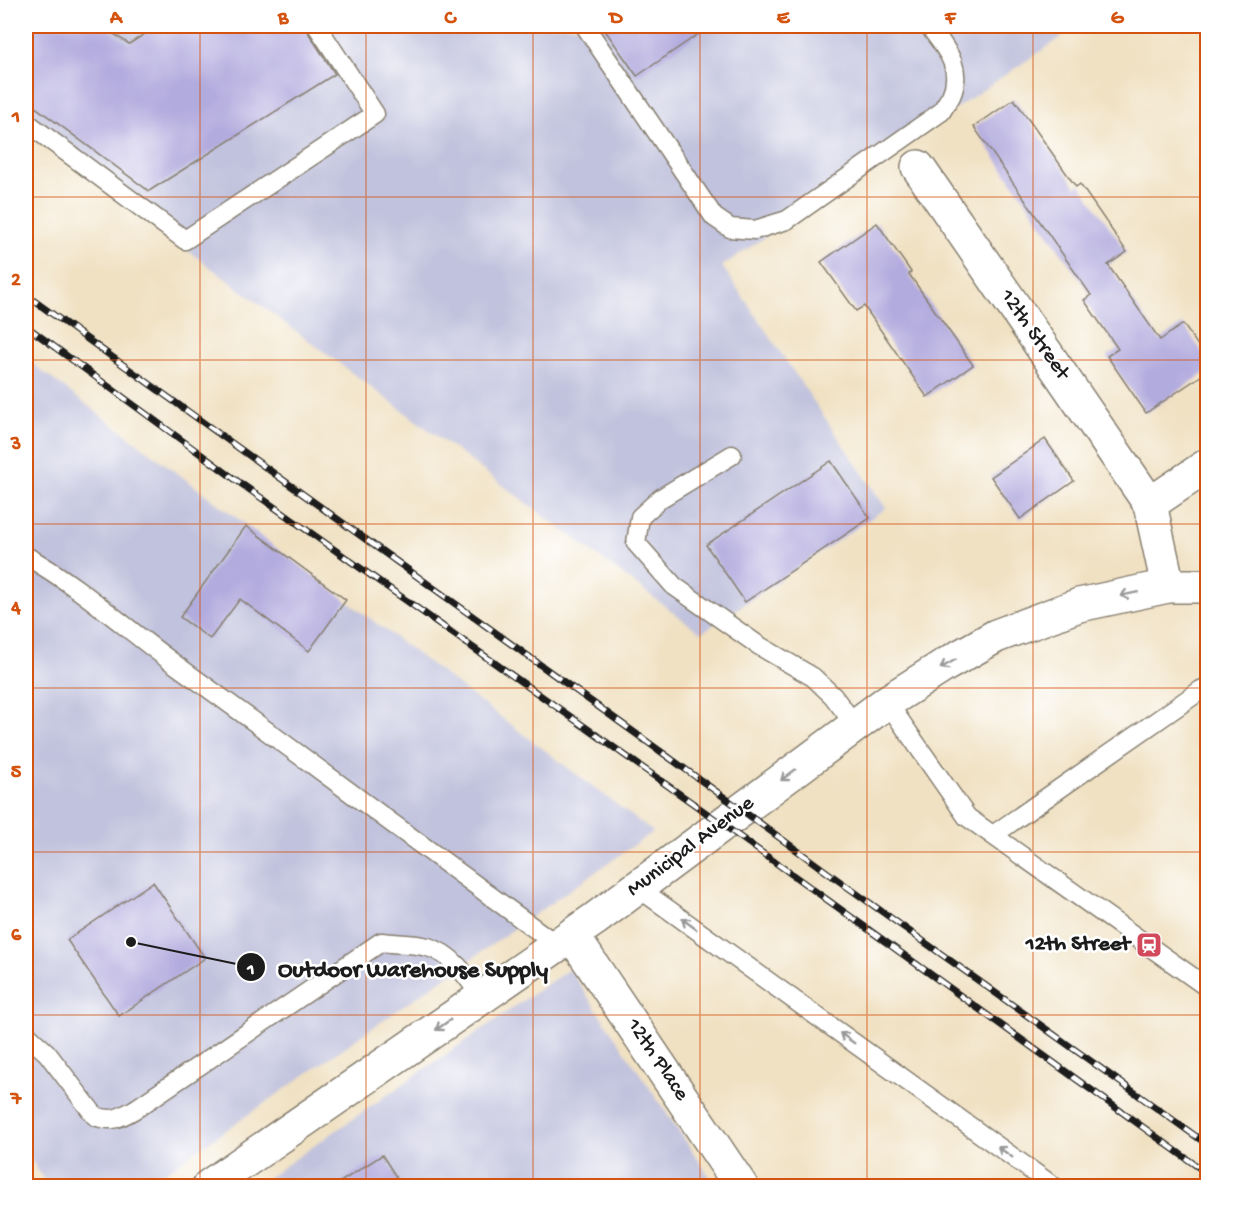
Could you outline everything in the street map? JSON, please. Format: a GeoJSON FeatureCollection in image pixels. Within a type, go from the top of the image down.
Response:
{"type":"FeatureCollection","features":[{"type":"Feature","properties":{"kind":"main road","name":"12th Street"},"geometry":{"type":"LineString","coordinates":[[918,167],[1150,504]]}},
{"type":"Feature","properties":{"kind":"main road"},"geometry":{"type":"LineString","coordinates":[[1168,586],[1150,504],[1208,465]]}},
{"type":"Feature","properties":{"kind":"main road","name":"Municipal Avenue"},"geometry":{"type":"LineString","coordinates":[[209,1186],[565,940],[855,725],[945,665],[996,636],[1079,605],[1168,586],[1208,586]]}},
{"type":"Feature","properties":{"kind":"main road","name":"12th Place"},"geometry":{"type":"LineString","coordinates":[[565,940],[741,1186]]}},
{"type":"Feature","properties":{"kind":"lane"},"geometry":{"type":"LineString","coordinates":[[26,122],[185,240],[375,114],[317,26]]}},
{"type":"Feature","properties":{"kind":"lane"},"geometry":{"type":"LineString","coordinates":[[585,26],[714,218],[730,228],[755,230],[787,220],[940,112],[951,95],[957,76],[952,59],[929,26]]}},
{"type":"Feature","properties":{"kind":"lane"},"geometry":{"type":"LineString","coordinates":[[732,455],[661,498],[640,517],[636,543],[674,586],[758,645],[813,677],[833,696],[855,725]]}},
{"type":"Feature","properties":{"kind":"lane"},"geometry":{"type":"LineString","coordinates":[[26,556],[58,575],[167,659],[468,879],[565,940]]}},
{"type":"Feature","properties":{"kind":"lane"},"geometry":{"type":"LineString","coordinates":[[993,835],[1208,687]]}},
{"type":"Feature","properties":{"kind":"lane"},"geometry":{"type":"LineString","coordinates":[[887,702],[966,817],[1208,988]]}},
{"type":"Feature","properties":{"kind":"lane"},"geometry":{"type":"LineString","coordinates":[[638,887],[1053,1186]]}},
{"type":"Feature","properties":{"kind":"lane"},"geometry":{"type":"LineString","coordinates":[[26,1035],[47,1053],[95,1116],[105,1120],[120,1118],[137,1108],[381,942],[427,947],[443,953],[465,975],[482,998]]}},
{"type":"Feature","properties":{"kind":"shaded area"},"geometry":{"type":"Polygon","coordinates":[[[26,26],[1078,26],[722,266],[886,508],[701,633],[26,130],[26,26]]]}},
{"type":"Feature","properties":{"kind":"shaded area"},"geometry":{"type":"Polygon","coordinates":[[[26,359],[653,832],[146,1186],[48,1186],[26,1152],[26,359]]]}},
{"type":"Feature","properties":{"kind":"shaded area"},"geometry":{"type":"Polygon","coordinates":[[[569,969],[716,1186],[256,1186],[569,969]]]}},
{"type":"Feature","properties":{"kind":"building"},"geometry":{"type":"Polygon","coordinates":[[[26,26],[102,26],[129,44],[157,26],[304,26],[335,74],[149,191],[26,100],[26,26]]]}},
{"type":"Feature","properties":{"kind":"building"},"geometry":{"type":"Polygon","coordinates":[[[602,26],[710,26],[637,76],[602,26]]]}},
{"type":"Feature","properties":{"kind":"building"},"geometry":{"type":"Polygon","coordinates":[[[1014,99],[1076,187],[1080,184],[1127,252],[1108,265],[1160,340],[1183,324],[1208,360],[1208,371],[1146,413],[1107,356],[1118,349],[1084,300],[1091,295],[974,127],[1014,99]]]}},
{"type":"Feature","properties":{"kind":"building"},"geometry":{"type":"Polygon","coordinates":[[[877,223],[911,272],[909,274],[973,365],[927,397],[864,306],[856,311],[821,262],[877,223]]]}},
{"type":"Feature","properties":{"kind":"building"},"geometry":{"type":"Polygon","coordinates":[[[1045,439],[1074,481],[1020,519],[991,477],[1045,439]]]}},
{"type":"Feature","properties":{"kind":"building"},"geometry":{"type":"Polygon","coordinates":[[[831,461],[870,518],[745,602],[706,545],[831,461]]]}},
{"type":"Feature","properties":{"kind":"building"},"geometry":{"type":"Polygon","coordinates":[[[246,526],[346,600],[309,651],[240,599],[210,639],[180,617],[246,526]]]}},
{"type":"Feature","properties":{"kind":"building"},"geometry":{"type":"Polygon","coordinates":[[[153,882],[205,958],[119,1016],[67,940],[153,882]]]}},
{"type":"Feature","properties":{"kind":"building"},"geometry":{"type":"Polygon","coordinates":[[[382,1155],[402,1186],[334,1186],[382,1155]]]}},
{"type":"Feature","properties":{"kind":"railway"},"geometry":{"type":"LineString","coordinates":[[26,295],[1208,1145]]}},
{"type":"Feature","properties":{"kind":"railway"},"geometry":{"type":"LineString","coordinates":[[26,326],[236,480],[722,824],[1208,1174]]}},
{"type":"Feature","properties":{"kind":"place","name":"Outdoor Warehouse Supply"},"geometry":{"type":"Point","coordinates":[131,942]}},
{"type":"Feature","properties":{"kind":"place","name":"12th Street"},"geometry":{"type":"Point","coordinates":[1149,945]}}]}
